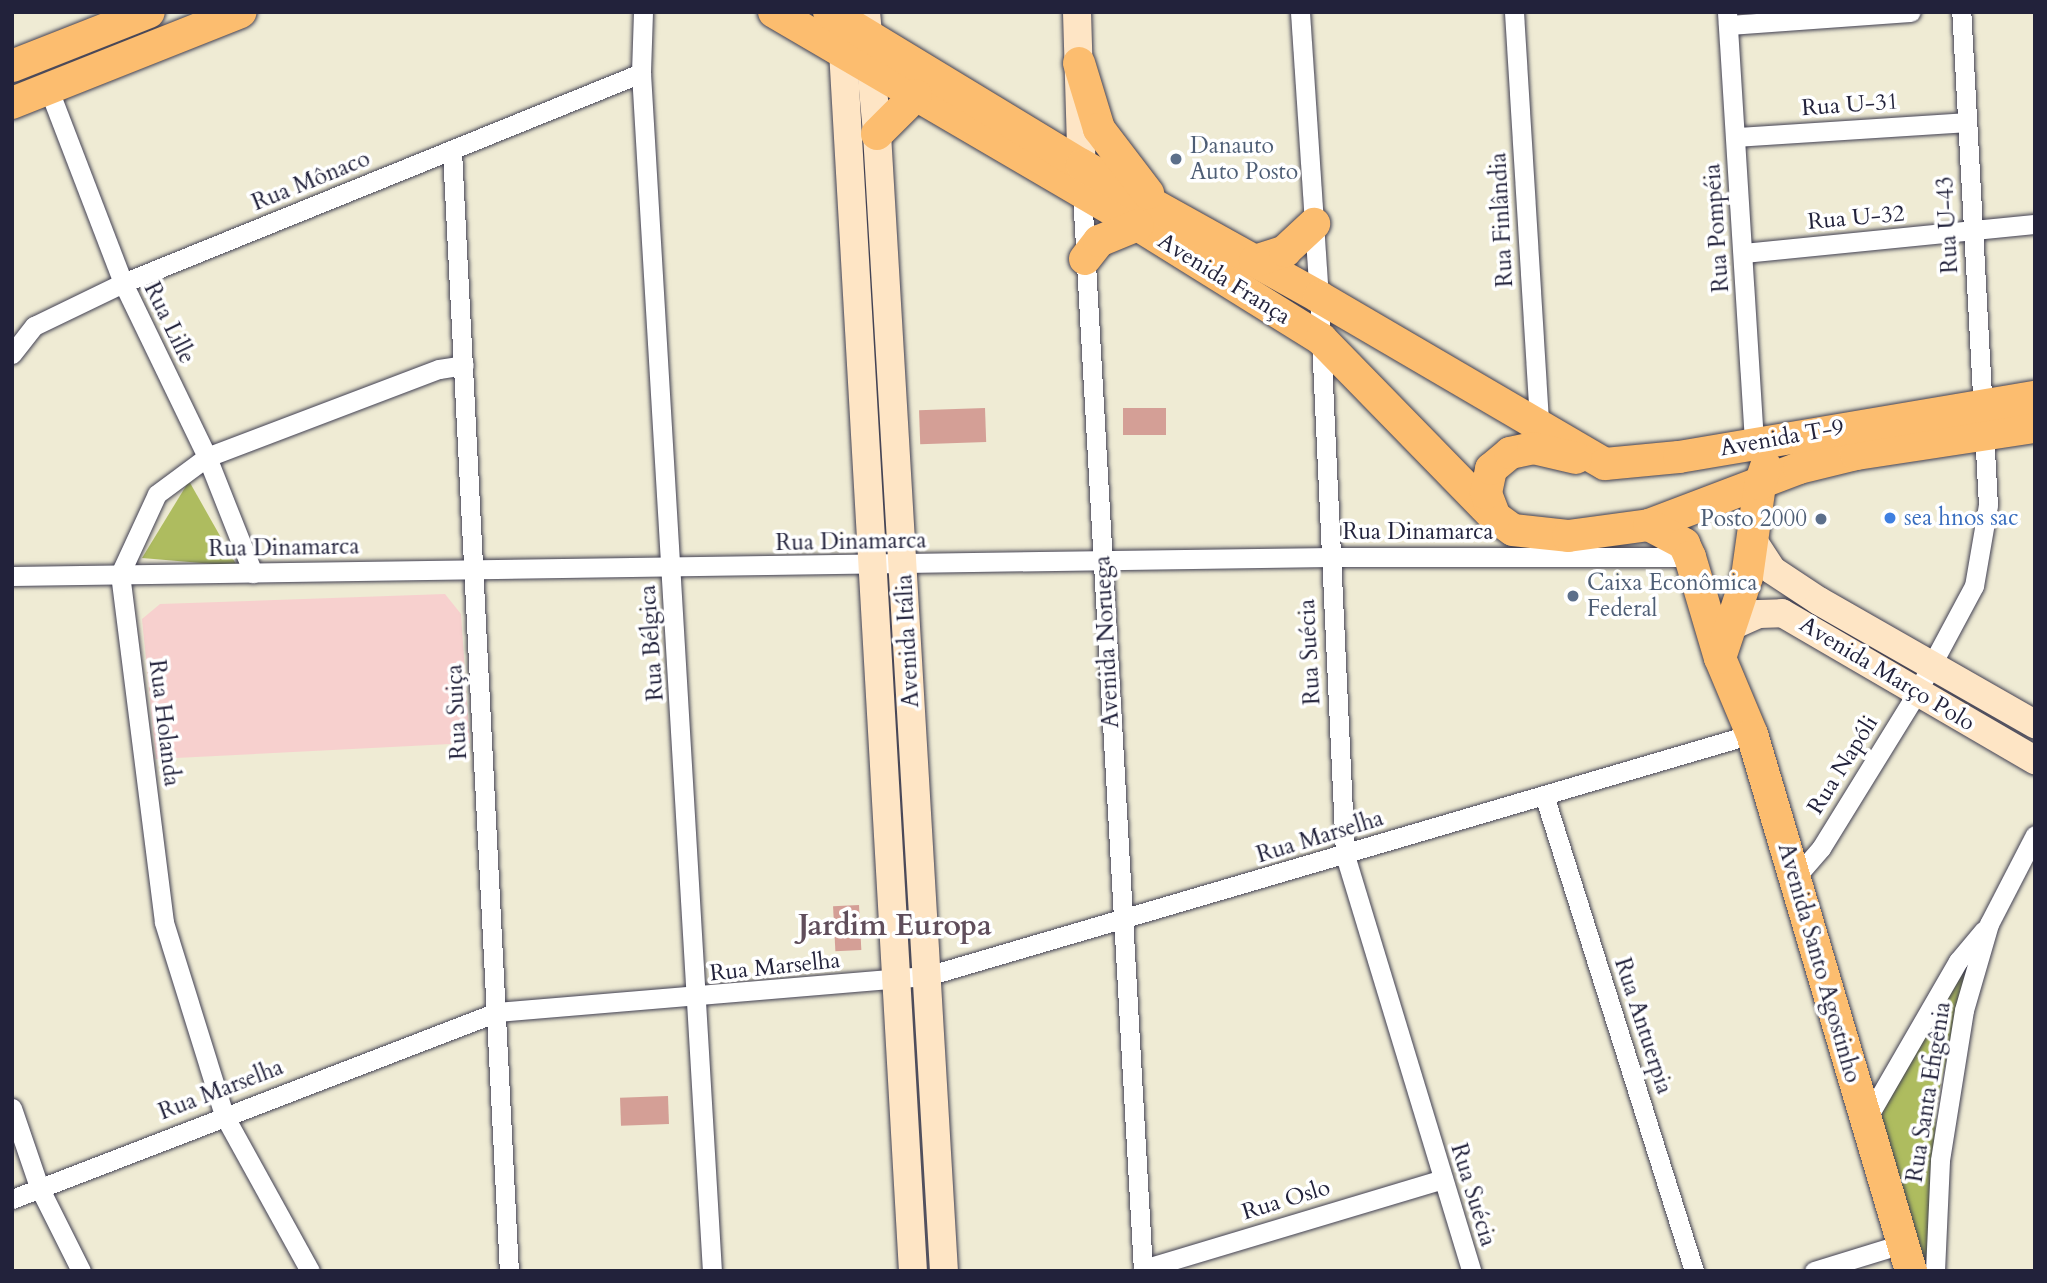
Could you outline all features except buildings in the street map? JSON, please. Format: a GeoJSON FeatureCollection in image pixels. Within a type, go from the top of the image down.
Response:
{"type":"FeatureCollection","features":[{"type":"Feature","properties":{"kind":"main road"},"geometry":{"type":"LineString","coordinates":[[12,66],[149,12]]}},
{"type":"Feature","properties":{"kind":"main road"},"geometry":{"type":"LineString","coordinates":[[12,103],[241,12]]}},
{"type":"Feature","properties":{"kind":"main road","name":"Avenida França"},"geometry":{"type":"LineString","coordinates":[[774,12],[851,30],[1082,179]]}},
{"type":"Feature","properties":{"kind":"main road","name":"Avenida Noruega"},"geometry":{"type":"LineString","coordinates":[[1077,12],[1082,179]]}},
{"type":"Feature","properties":{"kind":"main road","name":"Avenida França"},"geometry":{"type":"LineString","coordinates":[[851,30],[916,94],[1152,218],[1255,261],[1539,425]]}},
{"type":"Feature","properties":{"kind":"main road","name":"Avenida Itália"},"geometry":{"type":"LineString","coordinates":[[851,30],[877,134],[944,1271]]}},
{"type":"Feature","properties":{"kind":"main road","name":"Avenida Itália"},"geometry":{"type":"LineString","coordinates":[[851,30],[913,1271]]}},
{"type":"Feature","properties":{"kind":"main road"},"geometry":{"type":"LineString","coordinates":[[1079,63],[1099,129],[1152,218],[1110,233],[1085,259]]}},
{"type":"Feature","properties":{"kind":"main road"},"geometry":{"type":"LineString","coordinates":[[877,134],[916,94]]}},
{"type":"Feature","properties":{"kind":"main road","name":"Avenida França"},"geometry":{"type":"LineString","coordinates":[[1152,218],[1321,339],[1494,517],[1513,530],[1557,535],[1649,525]]}},
{"type":"Feature","properties":{"kind":"main road"},"geometry":{"type":"LineString","coordinates":[[1255,261],[1285,251],[1314,224]]}},
{"type":"Feature","properties":{"kind":"main road","name":"Avenida T-9"},"geometry":{"type":"LineString","coordinates":[[1649,525],[1760,484],[1983,419],[2035,397]]}},
{"type":"Feature","properties":{"kind":"main road","name":"Avenida T-9"},"geometry":{"type":"LineString","coordinates":[[1494,517],[1486,493],[1491,469],[1510,453],[1533,448],[1605,464],[1679,457],[1754,441],[1983,419],[2035,427]]}},
{"type":"Feature","properties":{"kind":"main road"},"geometry":{"type":"LineString","coordinates":[[1539,425],[1605,464]]}},
{"type":"Feature","properties":{"kind":"main road"},"geometry":{"type":"LineString","coordinates":[[1720,658],[1734,625],[1754,542],[1760,484],[1766,462],[1754,441]]}},
{"type":"Feature","properties":{"kind":"main road"},"geometry":{"type":"LineString","coordinates":[[1649,525],[1684,544],[1690,557]]}},
{"type":"Feature","properties":{"kind":"main road","name":"Avenida Março Polo"},"geometry":{"type":"LineString","coordinates":[[1754,542],[1772,570],[2035,724]]}},
{"type":"Feature","properties":{"kind":"main road","name":"Avenida Santo Agostinho"},"geometry":{"type":"LineString","coordinates":[[1690,557],[1720,658],[1752,734],[1907,1258]]}},
{"type":"Feature","properties":{"kind":"main road","name":"Avenida Março Polo"},"geometry":{"type":"LineString","coordinates":[[1734,625],[1759,614],[1782,612],[1916,694],[2035,760]]}},
{"type":"Feature","properties":{"kind":"street","name":"Rua Bélgica"},"geometry":{"type":"LineString","coordinates":[[643,12],[641,73],[699,999],[712,1271]]}},
{"type":"Feature","properties":{"kind":"street","name":"Rua Suécia"},"geometry":{"type":"LineString","coordinates":[[1300,12],[1319,297],[1345,855],[1471,1271]]}},
{"type":"Feature","properties":{"kind":"street","name":"Rua Finlândia"},"geometry":{"type":"LineString","coordinates":[[1514,12],[1539,425]]}},
{"type":"Feature","properties":{"kind":"street"},"geometry":{"type":"LineString","coordinates":[[1728,19],[1910,12]]}},
{"type":"Feature","properties":{"kind":"street","name":"Rua U-43"},"geometry":{"type":"LineString","coordinates":[[1961,12],[1983,419]]}},
{"type":"Feature","properties":{"kind":"street","name":"Rua Pompéia"},"geometry":{"type":"LineString","coordinates":[[1728,19],[1754,441]]}},
{"type":"Feature","properties":{"kind":"street","name":"Rua Mônaco"},"geometry":{"type":"LineString","coordinates":[[12,354],[34,326],[123,283],[641,73]]}},
{"type":"Feature","properties":{"kind":"street","name":"Rua Lille"},"geometry":{"type":"LineString","coordinates":[[49,90],[123,283],[207,457],[253,573]]}},
{"type":"Feature","properties":{"kind":"street","name":"Rua U-31"},"geometry":{"type":"LineString","coordinates":[[1736,137],[1967,122]]}},
{"type":"Feature","properties":{"kind":"street","name":"Rua Suiça"},"geometry":{"type":"LineString","coordinates":[[452,151],[509,1271]]}},
{"type":"Feature","properties":{"kind":"street","name":"Avenida Noruega"},"geometry":{"type":"LineString","coordinates":[[1082,179],[1143,1270]]}},
{"type":"Feature","properties":{"kind":"street","name":"Rua U-32"},"geometry":{"type":"LineString","coordinates":[[1743,253],[2035,224]]}},
{"type":"Feature","properties":{"kind":"street"},"geometry":{"type":"LineString","coordinates":[[120,574],[157,494],[207,457],[439,369],[464,365]]}},
{"type":"Feature","properties":{"kind":"street","name":"Rua Napóli"},"geometry":{"type":"LineString","coordinates":[[1795,878],[1821,848],[1916,694],[1974,586],[1988,505],[1983,419]]}},
{"type":"Feature","properties":{"kind":"street","name":"Rua Dinamarca"},"geometry":{"type":"LineString","coordinates":[[12,576],[671,569],[1330,557],[1690,557]]}},
{"type":"Feature","properties":{"kind":"street","name":"Rua Holanda"},"geometry":{"type":"LineString","coordinates":[[120,574],[164,922],[224,1115],[310,1271]]}},
{"type":"Feature","properties":{"kind":"street","name":"Rua Marselha"},"geometry":{"type":"LineString","coordinates":[[12,1199],[224,1115],[497,1012],[699,999],[927,976],[1123,921],[1752,734]]}},
{"type":"Feature","properties":{"kind":"street","name":"Rua Antuerpia"},"geometry":{"type":"LineString","coordinates":[[1544,795],[1694,1271]]}},
{"type":"Feature","properties":{"kind":"street","name":"Rua Santa Efigênia"},"geometry":{"type":"LineString","coordinates":[[1935,1271],[1940,1160],[1948,1091],[1964,1010],[1989,923],[2035,835]]}},
{"type":"Feature","properties":{"kind":"street","name":"Rua Santa Efigênia"},"geometry":{"type":"LineString","coordinates":[[1866,1122],[1958,961],[1989,923]]}},
{"type":"Feature","properties":{"kind":"street"},"geometry":{"type":"LineString","coordinates":[[12,1108],[39,1187],[81,1271]]}},
{"type":"Feature","properties":{"kind":"street","name":"Rua Oslo"},"geometry":{"type":"LineString","coordinates":[[1143,1270],[1443,1179]]}},
{"type":"Feature","properties":{"kind":"street"},"geometry":{"type":"LineString","coordinates":[[1814,1271],[1907,1258]]}},
{"type":"Feature","properties":{"kind":"shaded area"},"geometry":{"type":"Polygon","coordinates":[[[445,594],[461,614],[470,743],[156,759],[142,619],[160,604],[445,594]]]}},
{"type":"Feature","properties":{"kind":"green space"},"geometry":{"type":"Polygon","coordinates":[[[189,481],[237,566],[142,558],[189,481]]]}},
{"type":"Feature","properties":{"kind":"green space"},"geometry":{"type":"Polygon","coordinates":[[[1968,965],[1937,1100],[1926,1271],[1873,1121],[1968,965]]]}},
{"type":"Feature","properties":{"kind":"place","name":"Danauto Auto Posto"},"geometry":{"type":"Point","coordinates":[1176,159]}},
{"type":"Feature","properties":{"kind":"place","name":"sea hnos sac"},"geometry":{"type":"Point","coordinates":[1890,518]}},
{"type":"Feature","properties":{"kind":"place","name":"Posto 2000"},"geometry":{"type":"Point","coordinates":[1821,519]}},
{"type":"Feature","properties":{"kind":"place","name":"Caixa Econômica Federal"},"geometry":{"type":"Point","coordinates":[1573,596]}},
{"type":"Feature","properties":{"kind":"district","name":"Jardim Europa"},"geometry":{"type":"Point","coordinates":[895,926]}}]}
